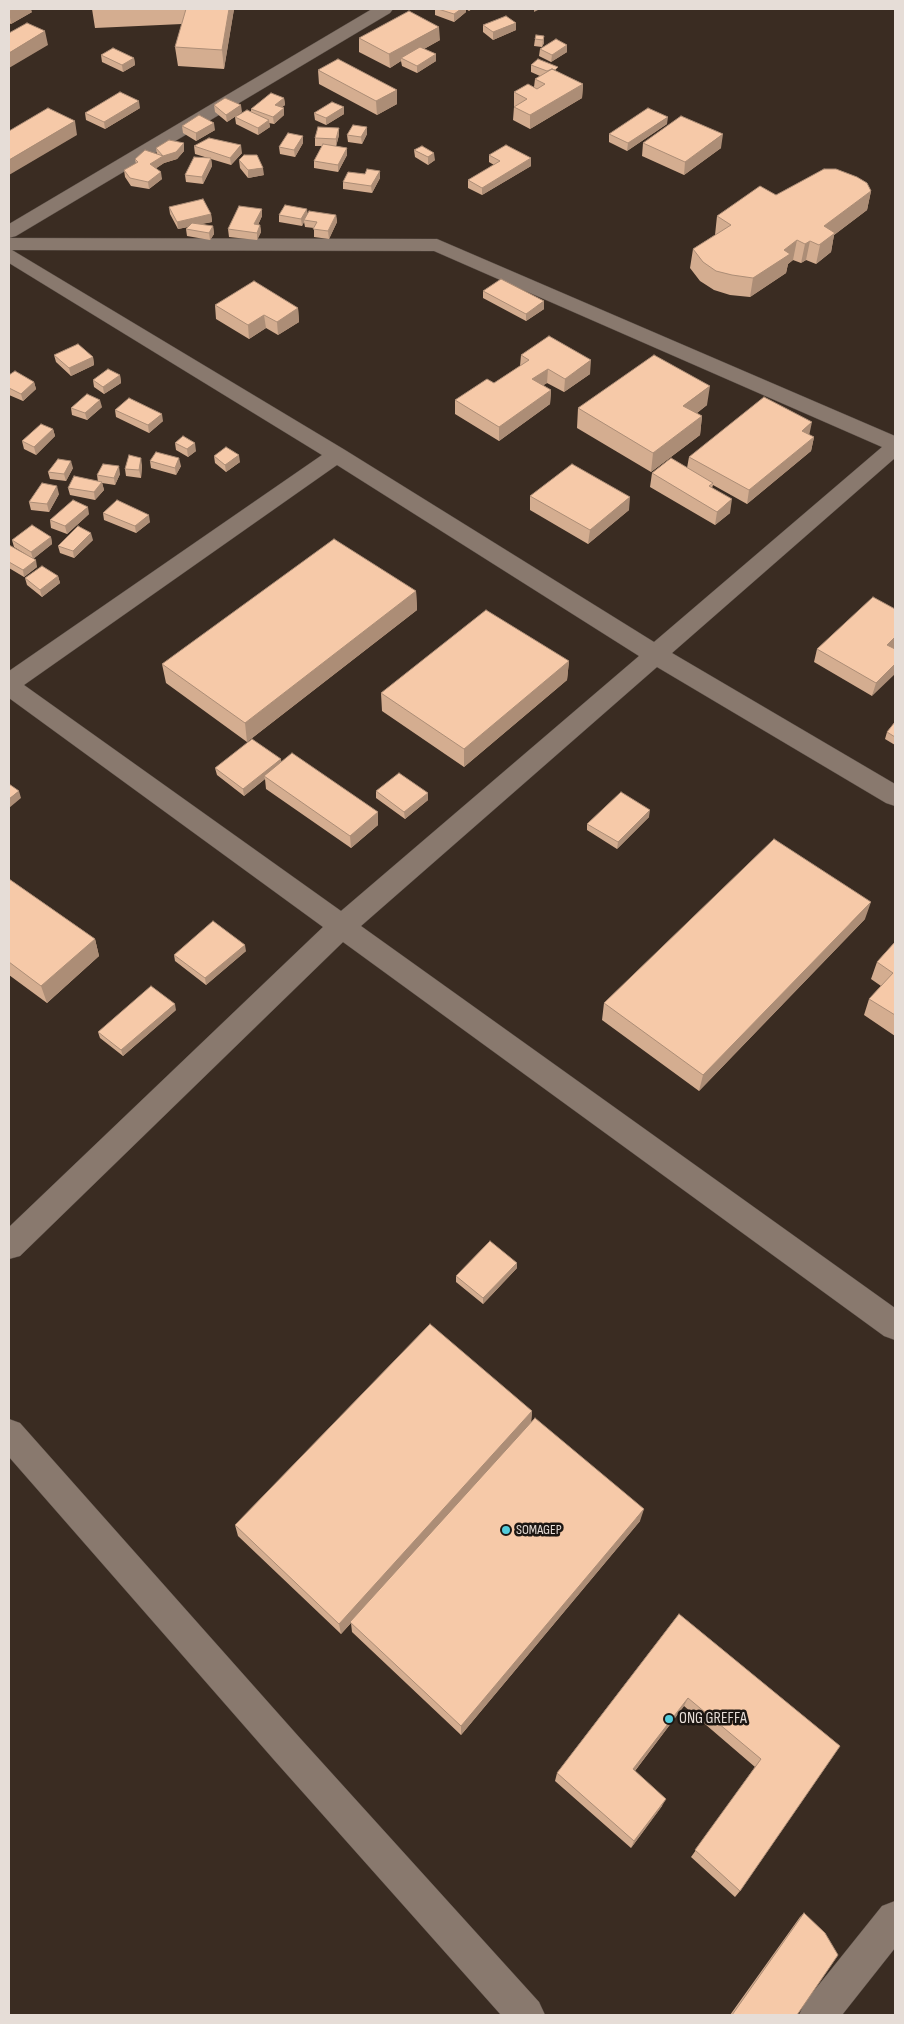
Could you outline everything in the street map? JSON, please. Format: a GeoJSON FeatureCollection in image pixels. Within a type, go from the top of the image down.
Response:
{"type":"FeatureCollection","features":[{"type":"Feature","properties":{"kind":"street"},"geometry":{"type":"LineString","coordinates":[[9,232],[384,9]]}},
{"type":"Feature","properties":{"kind":"street"},"geometry":{"type":"LineString","coordinates":[[9,244],[437,245],[895,446],[341,927],[9,1246]]}},
{"type":"Feature","properties":{"kind":"street"},"geometry":{"type":"LineString","coordinates":[[9,255],[338,455],[656,655],[895,796]]}},
{"type":"Feature","properties":{"kind":"street"},"geometry":{"type":"LineString","coordinates":[[338,455],[9,685],[895,1326]]}},
{"type":"Feature","properties":{"kind":"street"},"geometry":{"type":"LineString","coordinates":[[9,1434],[287,1749],[526,2015]]}},
{"type":"Feature","properties":{"kind":"street"},"geometry":{"type":"LineString","coordinates":[[818,2015],[895,1919]]}},
{"type":"Feature","properties":{"kind":"building"},"geometry":{"type":"Polygon","coordinates":[[[186,9],[229,9],[222,50],[175,47],[186,9]]]}},
{"type":"Feature","properties":{"kind":"building"},"geometry":{"type":"Polygon","coordinates":[[[438,9],[461,9],[454,14],[438,9]]]}},
{"type":"Feature","properties":{"kind":"building"},"geometry":{"type":"Polygon","coordinates":[[[409,11],[439,27],[389,54],[359,38],[409,11]]]}},
{"type":"Feature","properties":{"kind":"building"},"geometry":{"type":"Polygon","coordinates":[[[506,16],[516,23],[493,32],[483,25],[506,16]]]}},
{"type":"Feature","properties":{"kind":"building"},"geometry":{"type":"Polygon","coordinates":[[[27,23],[45,31],[9,53],[9,33],[27,23]]]}},
{"type":"Feature","properties":{"kind":"building"},"geometry":{"type":"Polygon","coordinates":[[[536,35],[544,36],[543,40],[535,39],[536,35]]]}},
{"type":"Feature","properties":{"kind":"building"},"geometry":{"type":"Polygon","coordinates":[[[556,39],[567,45],[552,55],[540,49],[556,39]]]}},
{"type":"Feature","properties":{"kind":"building"},"geometry":{"type":"Polygon","coordinates":[[[420,47],[436,54],[417,66],[401,58],[420,47]]]}},
{"type":"Feature","properties":{"kind":"building"},"geometry":{"type":"Polygon","coordinates":[[[113,48],[134,58],[122,65],[101,55],[113,48]]]}},
{"type":"Feature","properties":{"kind":"building"},"geometry":{"type":"Polygon","coordinates":[[[338,59],[397,90],[376,101],[318,70],[338,59]]]}},
{"type":"Feature","properties":{"kind":"building"},"geometry":{"type":"Polygon","coordinates":[[[538,59],[558,67],[555,70],[547,71],[531,65],[538,59]]]}},
{"type":"Feature","properties":{"kind":"building"},"geometry":{"type":"Polygon","coordinates":[[[552,69],[583,84],[530,115],[514,107],[527,99],[514,92],[528,84],[537,89],[545,84],[535,79],[552,69]]]}},
{"type":"Feature","properties":{"kind":"building"},"geometry":{"type":"Polygon","coordinates":[[[120,92],[139,101],[104,122],[85,113],[120,92]]]}},
{"type":"Feature","properties":{"kind":"building"},"geometry":{"type":"Polygon","coordinates":[[[271,93],[284,98],[275,105],[284,108],[273,117],[251,109],[271,93]]]}},
{"type":"Feature","properties":{"kind":"building"},"geometry":{"type":"Polygon","coordinates":[[[225,98],[241,105],[226,115],[214,105],[225,98]]]}},
{"type":"Feature","properties":{"kind":"building"},"geometry":{"type":"Polygon","coordinates":[[[332,102],[344,107],[326,118],[314,113],[332,102]]]}},
{"type":"Feature","properties":{"kind":"building"},"geometry":{"type":"Polygon","coordinates":[[[48,108],[75,121],[9,160],[9,131],[48,108]]]}},
{"type":"Feature","properties":{"kind":"building"},"geometry":{"type":"Polygon","coordinates":[[[648,108],[668,117],[628,143],[609,134],[648,108]]]}},
{"type":"Feature","properties":{"kind":"building"},"geometry":{"type":"Polygon","coordinates":[[[247,110],[269,120],[258,128],[235,117],[247,110]]]}},
{"type":"Feature","properties":{"kind":"building"},"geometry":{"type":"Polygon","coordinates":[[[199,115],[214,123],[196,133],[182,126],[199,115]]]}},
{"type":"Feature","properties":{"kind":"building"},"geometry":{"type":"Polygon","coordinates":[[[681,116],[723,134],[685,162],[643,143],[681,116]]]}},
{"type":"Feature","properties":{"kind":"building"},"geometry":{"type":"Polygon","coordinates":[[[353,125],[367,127],[361,137],[347,135],[353,125]]]}},
{"type":"Feature","properties":{"kind":"building"},"geometry":{"type":"Polygon","coordinates":[[[318,127],[339,128],[336,139],[315,138],[318,127]]]}},
{"type":"Feature","properties":{"kind":"building"},"geometry":{"type":"Polygon","coordinates":[[[288,133],[303,136],[294,150],[279,147],[288,133]]]}},
{"type":"Feature","properties":{"kind":"building"},"geometry":{"type":"Polygon","coordinates":[[[209,138],[241,145],[230,158],[194,146],[209,138]]]}},
{"type":"Feature","properties":{"kind":"building"},"geometry":{"type":"Polygon","coordinates":[[[169,140],[184,143],[176,152],[163,156],[156,148],[169,140]]]}},
{"type":"Feature","properties":{"kind":"building"},"geometry":{"type":"Polygon","coordinates":[[[323,144],[347,148],[338,165],[314,161],[323,144]]]}},
{"type":"Feature","properties":{"kind":"building"},"geometry":{"type":"Polygon","coordinates":[[[506,145],[531,158],[482,188],[468,180],[500,161],[489,155],[506,145]]]}},
{"type":"Feature","properties":{"kind":"building"},"geometry":{"type":"Polygon","coordinates":[[[422,146],[434,153],[428,157],[414,150],[422,146]]]}},
{"type":"Feature","properties":{"kind":"building"},"geometry":{"type":"Polygon","coordinates":[[[145,150],[163,156],[150,164],[161,172],[148,182],[130,178],[124,170],[138,162],[135,159],[145,150]]]}},
{"type":"Feature","properties":{"kind":"building"},"geometry":{"type":"Polygon","coordinates":[[[244,155],[257,155],[263,168],[248,170],[239,160],[244,155]]]}},
{"type":"Feature","properties":{"kind":"building"},"geometry":{"type":"Polygon","coordinates":[[[194,157],[211,158],[202,177],[185,175],[194,157]]]}},
{"type":"Feature","properties":{"kind":"building"},"geometry":{"type":"Polygon","coordinates":[[[367,169],[380,171],[371,186],[343,182],[348,172],[365,174],[367,169]]]}},
{"type":"Feature","properties":{"kind":"building"},"geometry":{"type":"Polygon","coordinates":[[[824,169],[836,169],[857,177],[867,183],[871,191],[824,226],[835,233],[819,245],[810,241],[805,244],[797,240],[784,250],[790,254],[753,278],[716,271],[703,262],[693,249],[731,225],[717,216],[760,186],[776,195],[824,169]]]}},
{"type":"Feature","properties":{"kind":"building"},"geometry":{"type":"Polygon","coordinates":[[[203,199],[211,214],[177,222],[169,207],[203,199]]]}},
{"type":"Feature","properties":{"kind":"building"},"geometry":{"type":"Polygon","coordinates":[[[285,205],[307,209],[301,219],[279,215],[285,205]]]}},
{"type":"Feature","properties":{"kind":"building"},"geometry":{"type":"Polygon","coordinates":[[[239,206],[262,209],[254,224],[260,225],[257,233],[228,229],[239,206]]]}},
{"type":"Feature","properties":{"kind":"building"},"geometry":{"type":"Polygon","coordinates":[[[309,211],[336,215],[328,231],[313,229],[317,222],[304,220],[309,211]]]}},
{"type":"Feature","properties":{"kind":"building"},"geometry":{"type":"Polygon","coordinates":[[[192,223],[213,226],[209,233],[186,229],[192,223]]]}},
{"type":"Feature","properties":{"kind":"building"},"geometry":{"type":"Polygon","coordinates":[[[501,279],[544,301],[526,314],[483,291],[501,279]]]}},
{"type":"Feature","properties":{"kind":"building"},"geometry":{"type":"Polygon","coordinates":[[[254,281],[298,308],[277,322],[264,315],[248,325],[215,305],[254,281]]]}},
{"type":"Feature","properties":{"kind":"building"},"geometry":{"type":"Polygon","coordinates":[[[549,336],[591,360],[565,379],[548,369],[532,379],[551,390],[499,427],[455,400],[487,379],[494,383],[529,360],[521,355],[549,336]]]}},
{"type":"Feature","properties":{"kind":"building"},"geometry":{"type":"Polygon","coordinates":[[[78,344],[93,357],[69,368],[54,355],[78,344]]]}},
{"type":"Feature","properties":{"kind":"building"},"geometry":{"type":"Polygon","coordinates":[[[654,355],[710,386],[683,406],[702,416],[653,453],[578,408],[654,355]]]}},
{"type":"Feature","properties":{"kind":"building"},"geometry":{"type":"Polygon","coordinates":[[[108,369],[120,375],[103,387],[93,380],[108,369]]]}},
{"type":"Feature","properties":{"kind":"building"},"geometry":{"type":"Polygon","coordinates":[[[15,371],[34,382],[21,394],[9,388],[9,375],[15,371]]]}},
{"type":"Feature","properties":{"kind":"building"},"geometry":{"type":"Polygon","coordinates":[[[87,394],[100,400],[85,413],[71,408],[87,394]]]}},
{"type":"Feature","properties":{"kind":"building"},"geometry":{"type":"Polygon","coordinates":[[[764,397],[812,422],[802,431],[814,437],[749,490],[689,457],[764,397]]]}},
{"type":"Feature","properties":{"kind":"building"},"geometry":{"type":"Polygon","coordinates":[[[129,398],[162,414],[148,425],[115,410],[129,398]]]}},
{"type":"Feature","properties":{"kind":"building"},"geometry":{"type":"Polygon","coordinates":[[[41,424],[53,429],[34,447],[22,441],[41,424]]]}},
{"type":"Feature","properties":{"kind":"building"},"geometry":{"type":"Polygon","coordinates":[[[183,436],[195,443],[187,449],[175,443],[183,436]]]}},
{"type":"Feature","properties":{"kind":"building"},"geometry":{"type":"Polygon","coordinates":[[[226,447],[239,455],[225,465],[214,456],[226,447]]]}},
{"type":"Feature","properties":{"kind":"building"},"geometry":{"type":"Polygon","coordinates":[[[156,452],[179,458],[175,468],[150,461],[156,452]]]}},
{"type":"Feature","properties":{"kind":"building"},"geometry":{"type":"Polygon","coordinates":[[[129,455],[141,458],[139,470],[125,469],[129,455]]]}},
{"type":"Feature","properties":{"kind":"building"},"geometry":{"type":"Polygon","coordinates":[[[671,458],[713,483],[709,486],[732,499],[717,512],[652,473],[671,458]]]}},
{"type":"Feature","properties":{"kind":"building"},"geometry":{"type":"Polygon","coordinates":[[[58,459],[71,461],[64,474],[48,472],[58,459]]]}},
{"type":"Feature","properties":{"kind":"building"},"geometry":{"type":"Polygon","coordinates":[[[103,464],[119,466],[114,478],[97,475],[103,464]]]}},
{"type":"Feature","properties":{"kind":"building"},"geometry":{"type":"Polygon","coordinates":[[[572,464],[630,497],[590,530],[530,496],[572,464]]]}},
{"type":"Feature","properties":{"kind":"building"},"geometry":{"type":"Polygon","coordinates":[[[74,476],[102,482],[94,492],[68,488],[74,476]]]}},
{"type":"Feature","properties":{"kind":"building"},"geometry":{"type":"Polygon","coordinates":[[[42,483],[57,486],[47,504],[29,502],[42,483]]]}},
{"type":"Feature","properties":{"kind":"building"},"geometry":{"type":"Polygon","coordinates":[[[73,500],[88,507],[65,526],[50,520],[73,500]]]}},
{"type":"Feature","properties":{"kind":"building"},"geometry":{"type":"Polygon","coordinates":[[[117,500],[149,515],[135,526],[103,513],[117,500]]]}},
{"type":"Feature","properties":{"kind":"building"},"geometry":{"type":"Polygon","coordinates":[[[32,525],[51,537],[31,552],[12,540],[32,525]]]}},
{"type":"Feature","properties":{"kind":"building"},"geometry":{"type":"Polygon","coordinates":[[[78,526],[91,533],[73,551],[58,546],[78,526]]]}},
{"type":"Feature","properties":{"kind":"building"},"geometry":{"type":"Polygon","coordinates":[[[334,539],[416,591],[245,723],[162,664],[334,539]]]}},
{"type":"Feature","properties":{"kind":"building"},"geometry":{"type":"Polygon","coordinates":[[[9,545],[36,560],[23,570],[9,562],[9,545]]]}},
{"type":"Feature","properties":{"kind":"building"},"geometry":{"type":"Polygon","coordinates":[[[42,566],[58,576],[40,590],[25,578],[42,566]]]}},
{"type":"Feature","properties":{"kind":"building"},"geometry":{"type":"Polygon","coordinates":[[[873,597],[895,609],[895,637],[887,645],[895,649],[895,664],[876,683],[817,649],[873,597]]]}},
{"type":"Feature","properties":{"kind":"building"},"geometry":{"type":"Polygon","coordinates":[[[486,610],[569,661],[464,749],[381,693],[486,610]]]}},
{"type":"Feature","properties":{"kind":"building"},"geometry":{"type":"Polygon","coordinates":[[[895,722],[895,737],[887,732],[895,722]]]}},
{"type":"Feature","properties":{"kind":"building"},"geometry":{"type":"Polygon","coordinates":[[[252,739],[281,759],[243,789],[215,768],[252,739]]]}},
{"type":"Feature","properties":{"kind":"building"},"geometry":{"type":"Polygon","coordinates":[[[292,753],[378,812],[350,836],[264,776],[292,753]]]}},
{"type":"Feature","properties":{"kind":"building"},"geometry":{"type":"Polygon","coordinates":[[[399,773],[428,793],[404,812],[376,791],[399,773]]]}},
{"type":"Feature","properties":{"kind":"building"},"geometry":{"type":"Polygon","coordinates":[[[9,784],[19,791],[9,799],[9,784]]]}},
{"type":"Feature","properties":{"kind":"building"},"geometry":{"type":"Polygon","coordinates":[[[621,792],[650,810],[618,842],[587,824],[621,792]]]}},
{"type":"Feature","properties":{"kind":"building"},"geometry":{"type":"Polygon","coordinates":[[[774,839],[871,902],[703,1075],[604,1003],[774,839]]]}},
{"type":"Feature","properties":{"kind":"building"},"geometry":{"type":"Polygon","coordinates":[[[9,879],[95,939],[41,986],[9,962],[9,879]]]}},
{"type":"Feature","properties":{"kind":"building"},"geometry":{"type":"Polygon","coordinates":[[[213,921],[245,945],[205,978],[174,955],[213,921]]]}},
{"type":"Feature","properties":{"kind":"building"},"geometry":{"type":"Polygon","coordinates":[[[895,942],[895,1015],[869,999],[893,973],[877,962],[895,942]]]}},
{"type":"Feature","properties":{"kind":"building"},"geometry":{"type":"Polygon","coordinates":[[[151,986],[175,1004],[121,1050],[98,1032],[151,986]]]}},
{"type":"Feature","properties":{"kind":"building"},"geometry":{"type":"Polygon","coordinates":[[[490,1241],[517,1263],[483,1298],[456,1276],[490,1241]]]}},
{"type":"Feature","properties":{"kind":"building"},"geometry":{"type":"Polygon","coordinates":[[[430,1324],[532,1411],[339,1624],[235,1525],[430,1324]]]}},
{"type":"Feature","properties":{"kind":"building"},"geometry":{"type":"Polygon","coordinates":[[[535,1418],[644,1509],[461,1726],[350,1622],[535,1418]]]}},
{"type":"Feature","properties":{"kind":"building"},"geometry":{"type":"Polygon","coordinates":[[[679,1614],[840,1746],[740,1891],[695,1850],[761,1759],[688,1698],[633,1769],[666,1799],[634,1841],[557,1773],[679,1614]]]}},
{"type":"Feature","properties":{"kind":"building"},"geometry":{"type":"Polygon","coordinates":[[[804,1913],[825,1933],[838,1955],[797,2015],[732,2015],[804,1913]]]}},
{"type":"Feature","properties":{"kind":"place","name":"SOMAGEP"},"geometry":{"type":"Point","coordinates":[506,1530]}},
{"type":"Feature","properties":{"kind":"place","name":"ONG GREFFA"},"geometry":{"type":"Point","coordinates":[669,1719]}}]}
